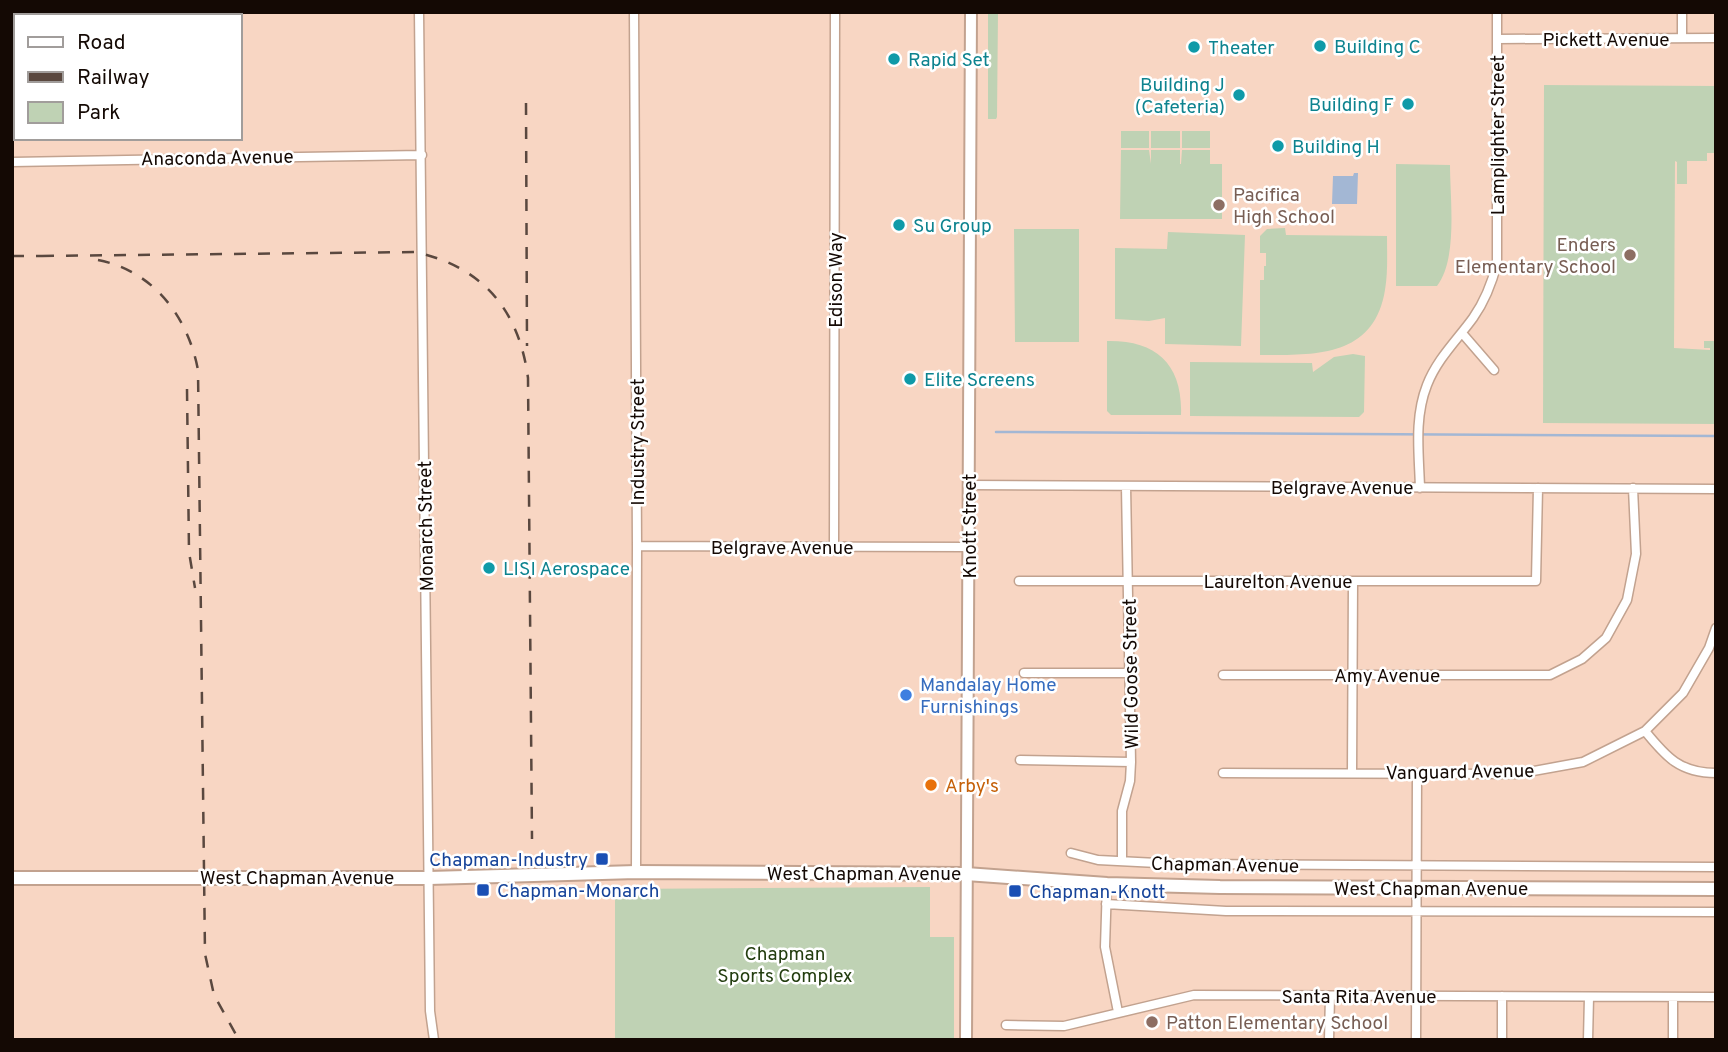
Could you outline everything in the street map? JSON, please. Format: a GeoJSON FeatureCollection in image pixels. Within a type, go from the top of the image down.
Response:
{"type":"FeatureCollection","features":[{"type":"Feature","properties":{"kind":"main road","name":"Knott Street"},"geometry":{"type":"LineString","coordinates":[[966,1040],[971,12]]}},
{"type":"Feature","properties":{"kind":"main road","name":"West Chapman Avenue"},"geometry":{"type":"LineString","coordinates":[[12,878],[429,878],[636,872],[966,874],[1107,884],[1716,889]]}},
{"type":"Feature","properties":{"kind":"street","name":"Monarch Street"},"geometry":{"type":"LineString","coordinates":[[418,12],[422,156],[430,1011],[434,1040]]}},
{"type":"Feature","properties":{"kind":"street","name":"Industry Street"},"geometry":{"type":"LineString","coordinates":[[634,12],[636,872]]}},
{"type":"Feature","properties":{"kind":"street","name":"Edison Way"},"geometry":{"type":"LineString","coordinates":[[834,547],[835,12]]}},
{"type":"Feature","properties":{"kind":"street","name":"Lamplighter Street"},"geometry":{"type":"LineString","coordinates":[[1420,488],[1418,425],[1427,384],[1444,353],[1485,300],[1497,263],[1497,12]]}},
{"type":"Feature","properties":{"kind":"street"},"geometry":{"type":"LineString","coordinates":[[1682,12],[1682,38]]}},
{"type":"Feature","properties":{"kind":"street","name":"Pickett Avenue"},"geometry":{"type":"LineString","coordinates":[[1497,39],[1716,38]]}},
{"type":"Feature","properties":{"kind":"street","name":"Anaconda Avenue"},"geometry":{"type":"LineString","coordinates":[[12,162],[422,156]]}},
{"type":"Feature","properties":{"kind":"street"},"geometry":{"type":"LineString","coordinates":[[1462,333],[1494,370]]}},
{"type":"Feature","properties":{"kind":"street","name":"Belgrave Avenue"},"geometry":{"type":"LineString","coordinates":[[969,485],[1716,489]]}},
{"type":"Feature","properties":{"kind":"street","name":"Wild Goose Street"},"geometry":{"type":"LineString","coordinates":[[1122,861],[1122,811],[1131,762],[1126,486]]}},
{"type":"Feature","properties":{"kind":"street","name":"Laurelton Avenue"},"geometry":{"type":"LineString","coordinates":[[1018,581],[1536,581],[1538,488]]}},
{"type":"Feature","properties":{"kind":"street","name":"Amy Avenue"},"geometry":{"type":"LineString","coordinates":[[1223,675],[1550,675],[1582,659],[1606,638],[1627,600],[1636,554],[1633,488]]}},
{"type":"Feature","properties":{"kind":"street","name":"Belgrave Avenue"},"geometry":{"type":"LineString","coordinates":[[637,546],[969,547]]}},
{"type":"Feature","properties":{"kind":"street"},"geometry":{"type":"LineString","coordinates":[[1352,773],[1353,581]]}},
{"type":"Feature","properties":{"kind":"street","name":"Vanguard Avenue"},"geometry":{"type":"LineString","coordinates":[[1223,773],[1517,774],[1583,762],[1645,731],[1683,693],[1712,650],[1716,628]]}},
{"type":"Feature","properties":{"kind":"street"},"geometry":{"type":"LineString","coordinates":[[1024,673],[1131,673]]}},
{"type":"Feature","properties":{"kind":"street"},"geometry":{"type":"LineString","coordinates":[[1645,731],[1668,758],[1677,764],[1686,769],[1716,774]]}},
{"type":"Feature","properties":{"kind":"street"},"geometry":{"type":"LineString","coordinates":[[1020,760],[1131,762]]}},
{"type":"Feature","properties":{"kind":"street"},"geometry":{"type":"LineString","coordinates":[[1416,1040],[1417,773]]}},
{"type":"Feature","properties":{"kind":"street","name":"Chapman Avenue"},"geometry":{"type":"LineString","coordinates":[[1071,853],[1098,860],[1177,864],[1716,867]]}},
{"type":"Feature","properties":{"kind":"street"},"geometry":{"type":"LineString","coordinates":[[1107,884],[1105,947],[1118,1012]]}},
{"type":"Feature","properties":{"kind":"street"},"geometry":{"type":"LineString","coordinates":[[1106,904],[1226,911],[1716,912]]}},
{"type":"Feature","properties":{"kind":"street","name":"Santa Rita Avenue"},"geometry":{"type":"LineString","coordinates":[[1006,1025],[1064,1026],[1194,995],[1716,997]]}},
{"type":"Feature","properties":{"kind":"street"},"geometry":{"type":"LineString","coordinates":[[1329,1040],[1330,996]]}},
{"type":"Feature","properties":{"kind":"street"},"geometry":{"type":"LineString","coordinates":[[1502,996],[1502,1040]]}},
{"type":"Feature","properties":{"kind":"street"},"geometry":{"type":"LineString","coordinates":[[1588,1040],[1589,997]]}},
{"type":"Feature","properties":{"kind":"street"},"geometry":{"type":"LineString","coordinates":[[1672,1040],[1673,997]]}},
{"type":"Feature","properties":{"kind":"green space"},"geometry":{"type":"Polygon","coordinates":[[[988,12],[998,12],[996,119],[988,119],[988,12]]]}},
{"type":"Feature","properties":{"kind":"green space","name":"Enders Elementary School"},"geometry":{"type":"Polygon","coordinates":[[[1544,85],[1716,86],[1716,153],[1707,153],[1707,161],[1687,161],[1687,184],[1677,184],[1675,161],[1674,348],[1710,350],[1704,348],[1704,341],[1716,341],[1716,424],[1543,423],[1544,85]]]}},
{"type":"Feature","properties":{"kind":"green space"},"geometry":{"type":"Polygon","coordinates":[[[1121,131],[1149,131],[1149,148],[1121,148],[1121,131]]]}},
{"type":"Feature","properties":{"kind":"green space"},"geometry":{"type":"Polygon","coordinates":[[[1151,131],[1180,131],[1180,148],[1151,148],[1151,131]]]}},
{"type":"Feature","properties":{"kind":"green space"},"geometry":{"type":"Polygon","coordinates":[[[1182,131],[1210,131],[1210,148],[1182,148],[1182,131]]]}},
{"type":"Feature","properties":{"kind":"green space"},"geometry":{"type":"Polygon","coordinates":[[[1121,150],[1149,150],[1151,164],[1151,150],[1180,150],[1181,164],[1182,150],[1210,150],[1210,164],[1222,164],[1222,219],[1120,219],[1121,150]]]}},
{"type":"Feature","properties":{"kind":"green space"},"geometry":{"type":"Polygon","coordinates":[[[1396,164],[1450,165],[1450,245],[1444,274],[1437,286],[1396,286],[1396,164]]]}},
{"type":"Feature","properties":{"kind":"green space"},"geometry":{"type":"Polygon","coordinates":[[[1285,228],[1286,235],[1387,236],[1386,284],[1379,312],[1368,329],[1355,340],[1339,348],[1320,352],[1260,355],[1260,280],[1264,280],[1266,253],[1260,253],[1260,236],[1267,229],[1285,228]]]}},
{"type":"Feature","properties":{"kind":"green space"},"geometry":{"type":"Polygon","coordinates":[[[1014,229],[1079,229],[1079,342],[1015,342],[1014,229]]]}},
{"type":"Feature","properties":{"kind":"green space"},"geometry":{"type":"Polygon","coordinates":[[[1168,232],[1245,235],[1241,346],[1165,344],[1165,318],[1149,321],[1115,319],[1115,248],[1167,249],[1168,232]]]}},
{"type":"Feature","properties":{"kind":"green space"},"geometry":{"type":"Polygon","coordinates":[[[1107,341],[1140,345],[1163,358],[1177,382],[1181,415],[1111,415],[1107,411],[1107,341]]]}},
{"type":"Feature","properties":{"kind":"green space"},"geometry":{"type":"Polygon","coordinates":[[[1353,354],[1365,356],[1364,412],[1359,417],[1190,416],[1190,362],[1312,363],[1313,372],[1334,357],[1353,354]]]}},
{"type":"Feature","properties":{"kind":"green space","name":"Chapman Sports Complex"},"geometry":{"type":"Polygon","coordinates":[[[930,887],[930,937],[954,937],[954,1040],[615,1040],[615,889],[930,887]]]}},
{"type":"Feature","properties":{"kind":"water"},"geometry":{"type":"Polygon","coordinates":[[[1358,173],[1357,204],[1332,204],[1333,176],[1353,176],[1358,173]]]}},
{"type":"Feature","properties":{"kind":"waterway"},"geometry":{"type":"LineString","coordinates":[[996,432],[1716,436]]}},
{"type":"Feature","properties":{"kind":"railway"},"geometry":{"type":"LineString","coordinates":[[526,103],[527,346]]}},
{"type":"Feature","properties":{"kind":"railway"},"geometry":{"type":"LineString","coordinates":[[42,256],[415,252],[460,268],[494,295],[516,332],[528,378],[532,839]]}},
{"type":"Feature","properties":{"kind":"railway"},"geometry":{"type":"LineString","coordinates":[[12,256],[51,256]]}},
{"type":"Feature","properties":{"kind":"railway"},"geometry":{"type":"LineString","coordinates":[[98,260],[136,274],[165,299],[186,332],[198,370],[205,954],[214,995],[239,1040]]}},
{"type":"Feature","properties":{"kind":"railway"},"geometry":{"type":"LineString","coordinates":[[187,389],[189,552],[195,588]]}},
{"type":"Feature","properties":{"kind":"place","name":"Building C"},"geometry":{"type":"Point","coordinates":[1320,46]}},
{"type":"Feature","properties":{"kind":"place","name":"Theater"},"geometry":{"type":"Point","coordinates":[1194,47]}},
{"type":"Feature","properties":{"kind":"place","name":"Rapid Set"},"geometry":{"type":"Point","coordinates":[894,59]}},
{"type":"Feature","properties":{"kind":"place","name":"Building J (Cafeteria)"},"geometry":{"type":"Point","coordinates":[1239,95]}},
{"type":"Feature","properties":{"kind":"place","name":"Building F"},"geometry":{"type":"Point","coordinates":[1408,104]}},
{"type":"Feature","properties":{"kind":"place","name":"Building H"},"geometry":{"type":"Point","coordinates":[1278,146]}},
{"type":"Feature","properties":{"kind":"place","name":"Pacifica High School"},"geometry":{"type":"Point","coordinates":[1219,205]}},
{"type":"Feature","properties":{"kind":"place","name":"Su Group"},"geometry":{"type":"Point","coordinates":[899,225]}},
{"type":"Feature","properties":{"kind":"place","name":"Enders Elementary School"},"geometry":{"type":"Point","coordinates":[1630,255]}},
{"type":"Feature","properties":{"kind":"place","name":"Elite Screens"},"geometry":{"type":"Point","coordinates":[910,379]}},
{"type":"Feature","properties":{"kind":"place","name":"LISI Aerospace"},"geometry":{"type":"Point","coordinates":[489,568]}},
{"type":"Feature","properties":{"kind":"place","name":"Mandalay Home Furnishings"},"geometry":{"type":"Point","coordinates":[906,695]}},
{"type":"Feature","properties":{"kind":"place","name":"Arby's"},"geometry":{"type":"Point","coordinates":[931,785]}},
{"type":"Feature","properties":{"kind":"place","name":"Chapman-Industry"},"geometry":{"type":"Point","coordinates":[602,859]}},
{"type":"Feature","properties":{"kind":"place","name":"Chapman-Monarch"},"geometry":{"type":"Point","coordinates":[483,890]}},
{"type":"Feature","properties":{"kind":"place","name":"Chapman-Knott"},"geometry":{"type":"Point","coordinates":[1015,891]}},
{"type":"Feature","properties":{"kind":"place","name":"Patton Elementary School"},"geometry":{"type":"Point","coordinates":[1152,1022]}}]}
